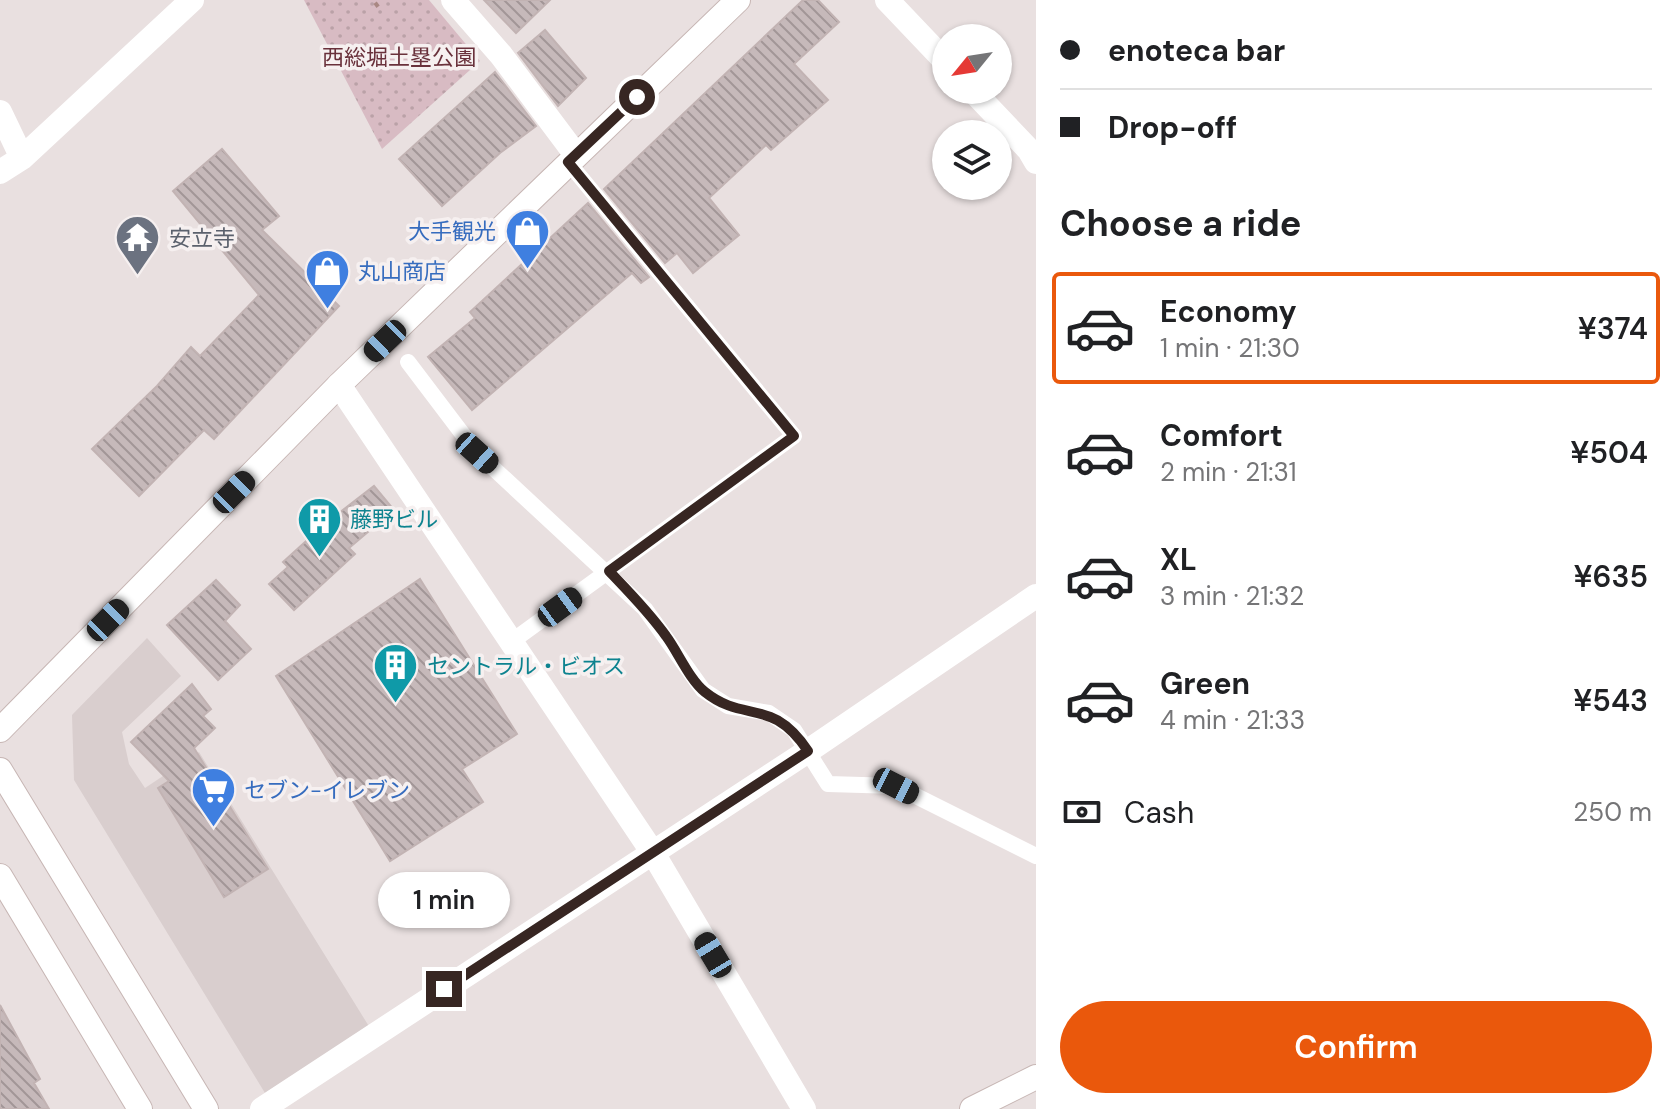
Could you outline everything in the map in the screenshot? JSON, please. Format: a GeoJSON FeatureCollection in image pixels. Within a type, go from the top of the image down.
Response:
{"type":"FeatureCollection","features":[{"type":"Feature","properties":{"kind":"street"},"geometry":{"type":"LineString","coordinates":[[0,172],[22,158],[192,0]]}},
{"type":"Feature","properties":{"kind":"street"},"geometry":{"type":"LineString","coordinates":[[453,0],[501,55],[572,158]]}},
{"type":"Feature","properties":{"kind":"street"},"geometry":{"type":"LineString","coordinates":[[0,730],[339,385],[738,0]]}},
{"type":"Feature","properties":{"kind":"street"},"geometry":{"type":"LineString","coordinates":[[887,0],[932,47]]}},
{"type":"Feature","properties":{"kind":"street"},"geometry":{"type":"LineString","coordinates":[[985,104],[1029,150],[1036,162]]}},
{"type":"Feature","properties":{"kind":"street"},"geometry":{"type":"LineString","coordinates":[[0,112],[22,158]]}},
{"type":"Feature","properties":{"kind":"street"},"geometry":{"type":"LineString","coordinates":[[339,385],[653,853],[804,1109]]}},
{"type":"Feature","properties":{"kind":"street"},"geometry":{"type":"LineString","coordinates":[[262,1109],[808,751],[1036,596]]}},
{"type":"Feature","properties":{"kind":"street"},"geometry":{"type":"LineString","coordinates":[[0,770],[206,1109]]}},
{"type":"Feature","properties":{"kind":"street"},"geometry":{"type":"LineString","coordinates":[[0,876],[140,1109]]}},
{"type":"Feature","properties":{"kind":"street"},"geometry":{"type":"LineString","coordinates":[[972,1109],[1036,1077]]}},
{"type":"Feature","properties":{"kind":"lane"},"geometry":{"type":"LineString","coordinates":[[511,642],[794,436],[572,158]]}},
{"type":"Feature","properties":{"kind":"lane"},"geometry":{"type":"LineString","coordinates":[[408,362],[477,453],[609,571],[645,609],[703,690],[728,706],[769,713],[794,730],[828,784],[896,786],[1036,856]]}},
{"type":"Feature","properties":{"kind":"path"},"geometry":{"type":"LineString","coordinates":[[375,6],[383,0]]}},
{"type":"Feature","properties":{"kind":"shaded area"},"geometry":{"type":"Polygon","coordinates":[[[147,638],[181,676],[122,732],[129,764],[145,788],[199,752],[370,1028],[265,1093],[74,780],[72,715],[147,638]]]}},
{"type":"Feature","properties":{"kind":"green space","name":"西総堀土塁公園"},"geometry":{"type":"Polygon","coordinates":[[[304,0],[429,0],[480,61],[382,149],[304,0]]]}},
{"type":"Feature","properties":{"kind":"building"},"geometry":{"type":"Polygon","coordinates":[[[484,0],[550,0],[516,33],[484,0]]]}},
{"type":"Feature","properties":{"kind":"building"},"geometry":{"type":"Polygon","coordinates":[[[803,0],[818,0],[839,22],[794,64],[828,100],[771,150],[766,145],[709,198],[739,235],[693,273],[677,253],[665,263],[604,189],[803,0]]]}},
{"type":"Feature","properties":{"kind":"building"},"geometry":{"type":"Polygon","coordinates":[[[545,30],[586,78],[558,106],[518,53],[545,30]]]}},
{"type":"Feature","properties":{"kind":"building"},"geometry":{"type":"Polygon","coordinates":[[[495,72],[536,126],[500,153],[442,206],[399,159],[495,72]]]}},
{"type":"Feature","properties":{"kind":"building"},"geometry":{"type":"Polygon","coordinates":[[[222,149],[279,216],[262,230],[339,306],[214,439],[204,430],[139,496],[92,449],[157,386],[191,347],[200,356],[259,295],[173,191],[222,149]]]}},
{"type":"Feature","properties":{"kind":"building"},"geometry":{"type":"Polygon","coordinates":[[[588,203],[649,277],[641,283],[632,273],[472,410],[428,357],[475,318],[470,312],[588,203]]]}},
{"type":"Feature","properties":{"kind":"building"},"geometry":{"type":"Polygon","coordinates":[[[374,486],[394,510],[349,548],[355,554],[294,610],[269,584],[288,567],[283,562],[374,486]]]}},
{"type":"Feature","properties":{"kind":"building","name":"セントラル・ビオス"},"geometry":{"type":"Polygon","coordinates":[[[420,579],[517,734],[462,769],[483,802],[390,861],[276,676],[420,579]]]}},
{"type":"Feature","properties":{"kind":"building"},"geometry":{"type":"Polygon","coordinates":[[[216,580],[240,605],[225,621],[251,649],[218,680],[167,625],[216,580]]]}},
{"type":"Feature","properties":{"kind":"building","name":"セブン-イレブン"},"geometry":{"type":"Polygon","coordinates":[[[192,684],[211,709],[203,716],[215,728],[194,748],[268,869],[224,897],[158,788],[169,781],[131,742],[192,684]]]}},
{"type":"Feature","properties":{"kind":"building"},"geometry":{"type":"Polygon","coordinates":[[[0,1005],[40,1079],[34,1083],[49,1109],[0,1109],[0,1005]]]}},
{"type":"Feature","properties":{"kind":"place","name":"大手観光"},"geometry":{"type":"Point","coordinates":[527,270]}},
{"type":"Feature","properties":{"kind":"place","name":"安立寺"},"geometry":{"type":"Point","coordinates":[138,277]}},
{"type":"Feature","properties":{"kind":"place","name":"丸山商店"},"geometry":{"type":"Point","coordinates":[327,310]}},
{"type":"Feature","properties":{"kind":"place","name":"藤野ビル"},"geometry":{"type":"Point","coordinates":[319,558]}},
{"type":"Feature","properties":{"kind":"place","name":"セントラル・ビオス"},"geometry":{"type":"Point","coordinates":[396,705]}},
{"type":"Feature","properties":{"kind":"place","name":"セブン-イレブン"},"geometry":{"type":"Point","coordinates":[213,829]}},
{"type":"Feature","properties":{"kind":"route"},"geometry":{"type":"LineString","coordinates":[[444,989],[808,751],[794,730],[769,713],[728,706],[703,690],[665,634],[609,571],[794,436],[568,162],[637,97]]}}]}
